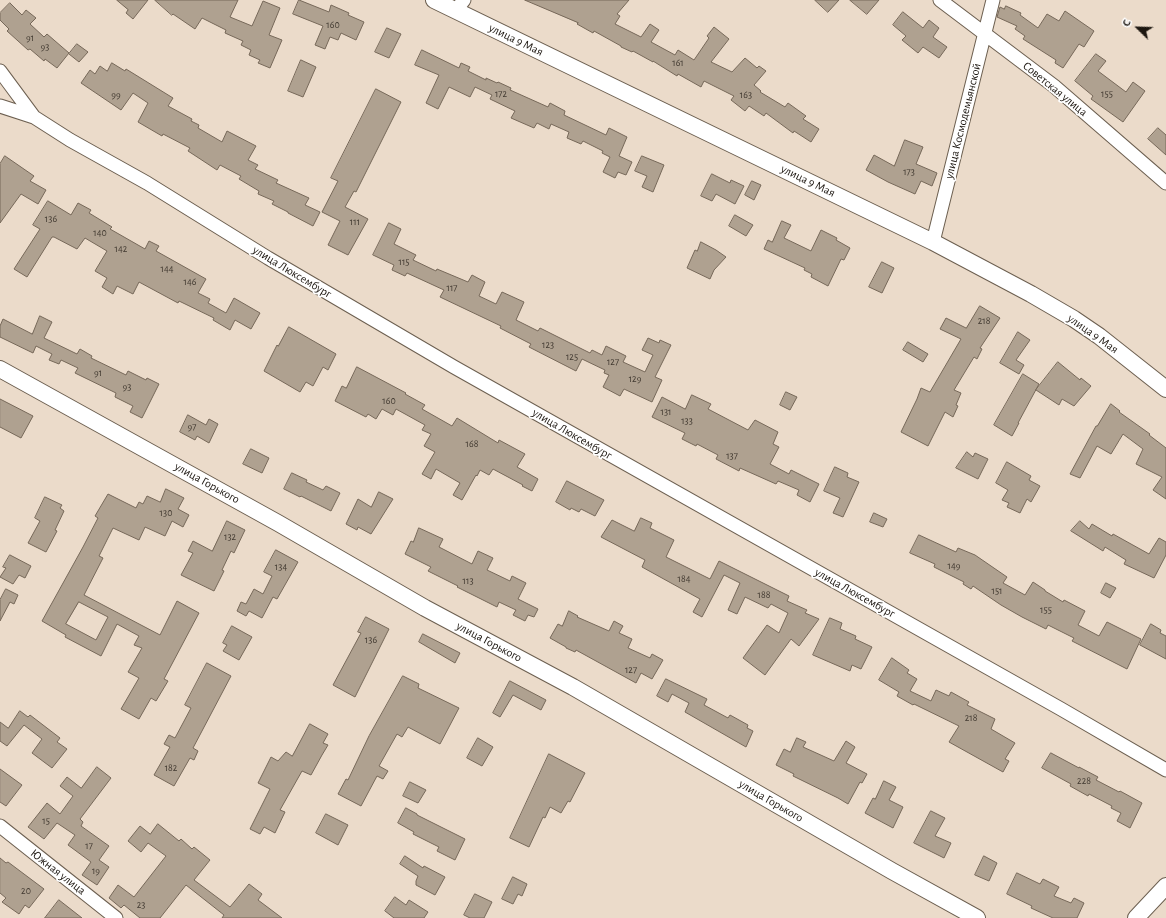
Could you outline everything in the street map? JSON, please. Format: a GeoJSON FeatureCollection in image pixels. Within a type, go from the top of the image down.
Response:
{"type":"FeatureCollection","features":[{"type":"Feature","properties":{"kind":"street","name":"улица 9 Мая"},"geometry":{"type":"LineString","coordinates":[[434,0],[460,5],[933,242],[1031,294],[1100,336],[1166,389]]}},
{"type":"Feature","properties":{"kind":"street","name":"Советская улица"},"geometry":{"type":"LineString","coordinates":[[940,0],[1054,86],[1166,183]]}},
{"type":"Feature","properties":{"kind":"street","name":"улица Космодемьянской"},"geometry":{"type":"LineString","coordinates":[[933,242],[993,0]]}},
{"type":"Feature","properties":{"kind":"street","name":"улица Люксембург"},"geometry":{"type":"LineString","coordinates":[[0,71],[34,118],[70,140],[147,183],[268,258],[454,367],[1166,770]]}},
{"type":"Feature","properties":{"kind":"street"},"geometry":{"type":"LineString","coordinates":[[0,106],[34,118]]}},
{"type":"Feature","properties":{"kind":"street","name":"улица Горького"},"geometry":{"type":"LineString","coordinates":[[0,369],[278,523],[425,608],[573,687],[892,871],[977,918]]}},
{"type":"Feature","properties":{"kind":"street","name":"Южная улица"},"geometry":{"type":"LineString","coordinates":[[0,826],[116,918]]}},
{"type":"Feature","properties":{"kind":"street"},"geometry":{"type":"LineString","coordinates":[[1136,918],[1166,886]]}},
{"type":"Feature","properties":{"kind":"building"},"geometry":{"type":"Polygon","coordinates":[[[117,0],[148,0],[133,19],[126,13],[128,10],[117,0]]]}},
{"type":"Feature","properties":{"kind":"building"},"geometry":{"type":"Polygon","coordinates":[[[155,0],[238,0],[230,17],[252,26],[263,1],[280,8],[269,35],[282,40],[270,68],[258,63],[260,60],[249,55],[251,50],[241,45],[243,41],[225,33],[226,30],[202,18],[195,29],[173,14],[172,15],[155,0]]]}},
{"type":"Feature","properties":{"kind":"building"},"geometry":{"type":"Polygon","coordinates":[[[299,0],[329,12],[331,5],[364,22],[356,40],[341,33],[338,40],[330,37],[325,49],[315,45],[323,26],[293,14],[299,0]]]}},
{"type":"Feature","properties":{"kind":"building"},"geometry":{"type":"Polygon","coordinates":[[[525,0],[629,0],[617,14],[620,16],[615,24],[641,37],[650,24],[659,30],[651,42],[675,55],[678,50],[694,60],[709,38],[707,36],[714,27],[729,39],[711,62],[732,72],[745,58],[757,68],[759,66],[766,71],[754,85],[761,91],[760,92],[785,107],[788,103],[806,116],[803,119],[819,129],[811,142],[794,131],[793,133],[766,113],[764,116],[749,106],[745,111],[731,100],[734,96],[704,81],[701,87],[678,74],[677,76],[633,51],[632,52],[621,47],[594,31],[593,33],[577,24],[578,23],[525,0]]]}},
{"type":"Feature","properties":{"kind":"building"},"geometry":{"type":"Polygon","coordinates":[[[815,0],[839,0],[828,12],[815,0]]]}},
{"type":"Feature","properties":{"kind":"building"},"geometry":{"type":"Polygon","coordinates":[[[850,0],[879,0],[867,14],[850,0]]]}},
{"type":"Feature","properties":{"kind":"building"},"geometry":{"type":"Polygon","coordinates":[[[10,3],[22,15],[26,10],[36,18],[30,24],[44,37],[47,34],[69,53],[57,68],[45,59],[44,61],[30,49],[28,50],[7,31],[9,29],[0,20],[0,13],[10,3]]]}},
{"type":"Feature","properties":{"kind":"building"},"geometry":{"type":"Polygon","coordinates":[[[1006,6],[1021,13],[1020,15],[1038,28],[1047,14],[1059,21],[1065,11],[1094,31],[1084,47],[1079,44],[1063,68],[1055,63],[1056,60],[1023,39],[1025,36],[1015,29],[1017,26],[997,17],[1000,7],[1004,9],[1006,6]]]}},
{"type":"Feature","properties":{"kind":"building"},"geometry":{"type":"Polygon","coordinates":[[[903,12],[923,28],[929,20],[939,28],[933,37],[947,47],[939,58],[923,47],[918,53],[902,40],[906,36],[893,25],[903,12]]]}},
{"type":"Feature","properties":{"kind":"building"},"geometry":{"type":"Polygon","coordinates":[[[387,28],[401,34],[389,58],[375,52],[387,28]]]}},
{"type":"Feature","properties":{"kind":"building"},"geometry":{"type":"Polygon","coordinates":[[[77,44],[88,52],[79,62],[69,54],[77,44]]]}},
{"type":"Feature","properties":{"kind":"building"},"geometry":{"type":"Polygon","coordinates":[[[422,50],[459,68],[461,63],[470,67],[468,71],[486,80],[486,78],[497,83],[498,82],[511,88],[510,90],[548,107],[550,103],[565,111],[564,115],[606,135],[609,128],[627,137],[619,156],[632,162],[626,175],[618,172],[615,178],[603,172],[610,157],[602,153],[603,151],[583,141],[581,144],[567,138],[569,132],[551,124],[549,129],[537,123],[534,128],[511,118],[515,111],[490,99],[492,95],[475,87],[470,97],[449,87],[438,109],[426,103],[439,75],[415,65],[422,50]]]}},
{"type":"Feature","properties":{"kind":"building"},"geometry":{"type":"Polygon","coordinates":[[[1096,54],[1106,61],[1098,71],[1126,92],[1133,82],[1145,91],[1123,122],[1091,99],[1093,96],[1075,81],[1096,54]]]}},
{"type":"Feature","properties":{"kind":"building"},"geometry":{"type":"Polygon","coordinates":[[[301,60],[316,67],[303,97],[288,91],[301,60]]]}},
{"type":"Feature","properties":{"kind":"building"},"geometry":{"type":"Polygon","coordinates":[[[112,63],[125,71],[126,69],[173,98],[168,106],[192,119],[191,121],[199,125],[198,128],[222,142],[227,131],[256,146],[248,160],[258,165],[255,169],[278,180],[276,183],[309,198],[305,205],[320,212],[313,226],[272,204],[274,201],[258,194],[259,191],[239,179],[241,176],[220,165],[217,170],[188,151],[190,148],[163,134],[162,136],[138,122],[148,103],[133,93],[121,110],[81,83],[90,70],[95,74],[100,66],[107,71],[112,63]]]}},
{"type":"Feature","properties":{"kind":"building"},"geometry":{"type":"Polygon","coordinates":[[[376,89],[401,102],[356,192],[354,191],[345,207],[368,219],[348,255],[328,245],[340,221],[322,212],[338,181],[331,178],[376,89]]]}},
{"type":"Feature","properties":{"kind":"building"},"geometry":{"type":"Polygon","coordinates":[[[1158,128],[1166,135],[1166,155],[1148,139],[1158,128]]]}},
{"type":"Feature","properties":{"kind":"building"},"geometry":{"type":"Polygon","coordinates":[[[905,140],[923,147],[916,164],[937,173],[932,186],[921,181],[915,194],[866,170],[874,155],[894,166],[905,140]]]}},
{"type":"Feature","properties":{"kind":"building"},"geometry":{"type":"Polygon","coordinates":[[[5,156],[34,176],[30,181],[46,190],[38,204],[21,194],[0,223],[0,164],[5,156]]]}},
{"type":"Feature","properties":{"kind":"building"},"geometry":{"type":"Polygon","coordinates":[[[642,156],[664,165],[653,192],[642,187],[647,176],[635,171],[642,156]]]}},
{"type":"Feature","properties":{"kind":"building"},"geometry":{"type":"Polygon","coordinates":[[[712,174],[730,183],[731,180],[744,186],[735,204],[716,194],[712,201],[701,196],[712,174]]]}},
{"type":"Feature","properties":{"kind":"building"},"geometry":{"type":"Polygon","coordinates":[[[752,181],[761,185],[754,200],[745,195],[752,181]]]}},
{"type":"Feature","properties":{"kind":"building"},"geometry":{"type":"Polygon","coordinates":[[[48,201],[71,215],[78,203],[91,210],[89,213],[112,227],[110,229],[145,249],[149,241],[159,246],[156,251],[206,279],[198,293],[210,299],[208,303],[226,313],[234,298],[260,313],[251,329],[235,320],[230,330],[213,320],[214,318],[179,301],[178,303],[139,282],[133,294],[117,286],[113,294],[102,287],[107,278],[95,271],[107,251],[85,238],[77,249],[52,237],[27,277],[14,269],[40,229],[33,225],[48,201]]]}},
{"type":"Feature","properties":{"kind":"building"},"geometry":{"type":"Polygon","coordinates":[[[735,215],[753,225],[746,236],[729,226],[735,215]]]}},
{"type":"Feature","properties":{"kind":"building"},"geometry":{"type":"Polygon","coordinates":[[[782,221],[791,225],[784,238],[811,251],[821,230],[837,238],[836,240],[850,248],[844,260],[841,259],[828,286],[811,277],[812,274],[804,270],[805,268],[764,249],[768,240],[772,242],[782,221]]]}},
{"type":"Feature","properties":{"kind":"building"},"geometry":{"type":"Polygon","coordinates":[[[389,223],[401,229],[394,244],[416,255],[413,260],[436,271],[437,269],[468,282],[472,275],[485,282],[479,296],[496,304],[502,292],[524,302],[516,320],[538,331],[540,328],[590,353],[592,350],[602,355],[606,346],[626,356],[623,362],[645,372],[653,355],[642,350],[648,338],[659,343],[660,340],[671,345],[655,377],[662,380],[652,402],[624,389],[620,396],[603,387],[609,375],[604,373],[605,370],[582,359],[576,371],[529,347],[531,344],[500,328],[501,326],[440,297],[444,290],[407,273],[405,276],[392,270],[394,265],[373,255],[389,223]]]}},
{"type":"Feature","properties":{"kind":"building"},"geometry":{"type":"Polygon","coordinates":[[[701,242],[726,257],[714,270],[710,279],[687,268],[695,250],[697,251],[701,242]]]}},
{"type":"Feature","properties":{"kind":"building"},"geometry":{"type":"Polygon","coordinates":[[[882,262],[894,268],[882,293],[869,287],[882,262]]]}},
{"type":"Feature","properties":{"kind":"building"},"geometry":{"type":"Polygon","coordinates":[[[980,306],[1000,318],[980,348],[982,349],[977,359],[974,357],[954,390],[961,393],[956,405],[958,406],[953,417],[945,412],[928,446],[901,432],[921,388],[930,392],[961,339],[940,329],[946,318],[966,328],[980,306]]]}},
{"type":"Feature","properties":{"kind":"building"},"geometry":{"type":"Polygon","coordinates":[[[40,316],[52,322],[44,338],[77,354],[80,349],[92,356],[91,358],[126,375],[128,371],[146,380],[147,378],[159,384],[142,418],[130,412],[133,406],[115,397],[116,393],[75,373],[78,368],[61,360],[59,364],[49,360],[52,354],[36,346],[33,353],[0,337],[0,326],[3,319],[32,334],[40,316]]]}},
{"type":"Feature","properties":{"kind":"building"},"geometry":{"type":"Polygon","coordinates":[[[289,327],[336,354],[328,370],[323,367],[313,386],[306,382],[300,392],[264,371],[277,345],[278,346],[289,327]]]}},
{"type":"Feature","properties":{"kind":"building"},"geometry":{"type":"Polygon","coordinates":[[[1018,332],[1030,340],[1016,360],[1024,365],[1019,374],[1000,363],[1018,332]]]}},
{"type":"Feature","properties":{"kind":"building"},"geometry":{"type":"Polygon","coordinates":[[[908,342],[928,354],[923,362],[903,350],[908,342]]]}},
{"type":"Feature","properties":{"kind":"building"},"geometry":{"type":"Polygon","coordinates":[[[1058,362],[1080,380],[1081,378],[1091,386],[1074,406],[1062,399],[1059,405],[1036,390],[1058,362]]]}},
{"type":"Feature","properties":{"kind":"building"},"geometry":{"type":"Polygon","coordinates":[[[357,367],[406,393],[405,394],[425,405],[422,409],[452,426],[457,418],[498,443],[499,440],[525,454],[517,467],[538,479],[532,491],[493,469],[489,475],[480,470],[462,500],[453,495],[460,483],[436,469],[431,479],[422,474],[435,452],[424,446],[431,434],[422,430],[425,425],[396,409],[393,415],[382,409],[376,419],[368,414],[366,417],[335,401],[342,386],[346,388],[357,367]]]}},
{"type":"Feature","properties":{"kind":"building"},"geometry":{"type":"Polygon","coordinates":[[[1023,374],[1039,384],[1012,436],[994,425],[1023,374]]]}},
{"type":"Feature","properties":{"kind":"building"},"geometry":{"type":"Polygon","coordinates":[[[786,392],[797,397],[790,410],[780,405],[786,392]]]}},
{"type":"Feature","properties":{"kind":"building"},"geometry":{"type":"Polygon","coordinates":[[[692,395],[711,404],[708,409],[748,430],[755,420],[778,432],[773,444],[779,447],[770,464],[789,474],[791,470],[819,484],[810,502],[797,495],[799,490],[778,481],[776,484],[740,468],[739,471],[716,459],[718,455],[697,444],[696,446],[682,439],[685,433],[652,417],[662,397],[685,409],[692,395]]]}},
{"type":"Feature","properties":{"kind":"building"},"geometry":{"type":"Polygon","coordinates":[[[0,399],[33,416],[21,438],[0,427],[0,399]]]}},
{"type":"Feature","properties":{"kind":"building"},"geometry":{"type":"Polygon","coordinates":[[[1111,404],[1120,411],[1119,412],[1150,434],[1149,435],[1166,448],[1166,499],[1153,490],[1162,477],[1136,464],[1143,449],[1123,434],[1111,454],[1097,446],[1080,478],[1070,474],[1096,426],[1111,404]]]}},
{"type":"Feature","properties":{"kind":"building"},"geometry":{"type":"Polygon","coordinates":[[[188,415],[206,425],[209,419],[218,424],[209,443],[197,436],[195,440],[180,432],[188,415]]]}},
{"type":"Feature","properties":{"kind":"building"},"geometry":{"type":"Polygon","coordinates":[[[251,449],[269,458],[262,473],[243,464],[251,449]]]}},
{"type":"Feature","properties":{"kind":"building"},"geometry":{"type":"Polygon","coordinates":[[[967,452],[973,457],[975,453],[988,459],[978,479],[956,468],[967,452]]]}},
{"type":"Feature","properties":{"kind":"building"},"geometry":{"type":"Polygon","coordinates":[[[1007,462],[1031,476],[1029,480],[1040,486],[1031,502],[1027,499],[1020,513],[1007,507],[1009,503],[1002,500],[1008,490],[996,483],[1007,462]]]}},
{"type":"Feature","properties":{"kind":"building"},"geometry":{"type":"Polygon","coordinates":[[[835,467],[848,473],[847,477],[859,482],[843,517],[833,513],[840,498],[824,491],[835,467]]]}},
{"type":"Feature","properties":{"kind":"building"},"geometry":{"type":"Polygon","coordinates":[[[292,473],[323,490],[326,486],[340,493],[331,511],[284,489],[292,473]]]}},
{"type":"Feature","properties":{"kind":"building"},"geometry":{"type":"Polygon","coordinates":[[[567,481],[604,500],[595,516],[581,509],[579,512],[571,508],[570,510],[556,502],[567,481]]]}},
{"type":"Feature","properties":{"kind":"building"},"geometry":{"type":"Polygon","coordinates":[[[166,489],[184,498],[178,509],[189,515],[183,527],[172,521],[165,536],[145,527],[139,540],[113,528],[99,556],[103,558],[84,595],[160,635],[177,601],[199,613],[164,679],[168,681],[156,701],[151,698],[139,719],[121,709],[139,678],[128,672],[142,648],[134,645],[139,636],[117,624],[101,656],[65,637],[66,635],[42,621],[83,547],[98,518],[95,516],[108,494],[136,508],[139,502],[143,504],[147,496],[160,502],[166,489]],[[79,602],[66,624],[96,640],[108,617],[79,602]]]}},
{"type":"Feature","properties":{"kind":"building"},"geometry":{"type":"Polygon","coordinates":[[[379,492],[393,499],[371,534],[358,527],[357,530],[346,524],[358,499],[371,507],[379,492]]]}},
{"type":"Feature","properties":{"kind":"building"},"geometry":{"type":"Polygon","coordinates":[[[45,497],[62,505],[60,508],[64,511],[55,530],[57,531],[46,552],[28,543],[40,521],[35,518],[45,497]]]}},
{"type":"Feature","properties":{"kind":"building"},"geometry":{"type":"Polygon","coordinates":[[[874,513],[887,519],[883,527],[870,522],[874,513]]]}},
{"type":"Feature","properties":{"kind":"building"},"geometry":{"type":"Polygon","coordinates":[[[641,518],[652,523],[650,528],[674,540],[666,557],[710,579],[719,561],[789,596],[787,601],[807,610],[805,613],[819,619],[799,646],[791,639],[765,675],[743,658],[767,625],[779,633],[788,613],[771,604],[768,608],[745,597],[737,614],[728,610],[740,583],[724,575],[702,617],[693,612],[700,599],[642,567],[645,560],[601,537],[612,520],[634,531],[641,518]]]}},
{"type":"Feature","properties":{"kind":"building"},"geometry":{"type":"Polygon","coordinates":[[[227,521],[245,530],[234,553],[231,551],[222,570],[224,571],[214,591],[181,575],[193,553],[188,551],[193,541],[212,551],[227,521]]]}},
{"type":"Feature","properties":{"kind":"building"},"geometry":{"type":"Polygon","coordinates":[[[1080,521],[1089,529],[1092,524],[1112,536],[1113,534],[1149,554],[1159,538],[1166,542],[1166,555],[1154,578],[1124,564],[1126,560],[1105,547],[1103,551],[1071,531],[1080,521]]]}},
{"type":"Feature","properties":{"kind":"building"},"geometry":{"type":"Polygon","coordinates":[[[419,528],[443,539],[439,547],[472,564],[478,551],[493,558],[487,570],[510,581],[512,576],[526,583],[518,599],[538,609],[534,617],[528,615],[525,621],[513,615],[516,610],[499,602],[497,607],[457,587],[458,586],[428,571],[431,567],[405,554],[411,541],[413,542],[419,528]]]}},
{"type":"Feature","properties":{"kind":"building"},"geometry":{"type":"Polygon","coordinates":[[[919,535],[956,552],[958,548],[975,555],[1007,577],[1003,583],[1025,595],[1033,582],[1063,602],[1064,600],[1085,611],[1078,625],[1099,636],[1107,622],[1141,639],[1127,669],[1072,641],[1074,638],[1048,625],[1046,629],[1022,617],[973,586],[971,589],[963,584],[964,582],[934,567],[935,564],[910,553],[919,535]]]}},
{"type":"Feature","properties":{"kind":"building"},"geometry":{"type":"Polygon","coordinates":[[[276,550],[298,562],[277,599],[273,597],[262,618],[249,611],[246,616],[237,611],[241,602],[246,604],[254,589],[263,594],[272,576],[264,572],[276,550]]]}},
{"type":"Feature","properties":{"kind":"building"},"geometry":{"type":"Polygon","coordinates":[[[10,555],[31,566],[25,578],[19,575],[13,584],[0,577],[6,568],[3,567],[10,555]]]}},
{"type":"Feature","properties":{"kind":"building"},"geometry":{"type":"Polygon","coordinates":[[[1106,583],[1116,588],[1110,598],[1101,593],[1106,583]]]}},
{"type":"Feature","properties":{"kind":"building"},"geometry":{"type":"Polygon","coordinates":[[[6,589],[18,595],[14,604],[10,602],[0,621],[0,600],[6,589]]]}},
{"type":"Feature","properties":{"kind":"building"},"geometry":{"type":"Polygon","coordinates":[[[569,611],[578,616],[577,617],[609,631],[614,621],[623,626],[619,633],[632,639],[628,648],[650,658],[652,654],[663,660],[652,679],[641,673],[636,683],[576,650],[575,652],[566,648],[550,638],[558,624],[562,626],[569,611]]]}},
{"type":"Feature","properties":{"kind":"building"},"geometry":{"type":"Polygon","coordinates":[[[366,617],[389,629],[355,697],[333,685],[361,633],[358,632],[366,617]]]}},
{"type":"Feature","properties":{"kind":"building"},"geometry":{"type":"Polygon","coordinates":[[[830,618],[842,623],[840,629],[856,636],[855,639],[872,647],[861,669],[852,665],[850,671],[813,655],[830,618]]]}},
{"type":"Feature","properties":{"kind":"building"},"geometry":{"type":"Polygon","coordinates":[[[1151,624],[1161,630],[1160,633],[1166,636],[1166,659],[1140,645],[1151,624]]]}},
{"type":"Feature","properties":{"kind":"building"},"geometry":{"type":"Polygon","coordinates":[[[232,626],[252,637],[239,660],[223,651],[227,645],[223,643],[232,626]]]}},
{"type":"Feature","properties":{"kind":"building"},"geometry":{"type":"Polygon","coordinates":[[[423,634],[460,653],[455,663],[419,642],[423,634]]]}},
{"type":"Feature","properties":{"kind":"building"},"geometry":{"type":"Polygon","coordinates":[[[892,658],[909,670],[907,673],[917,679],[910,691],[931,701],[936,690],[949,696],[951,692],[969,702],[967,705],[995,719],[991,729],[1015,743],[1005,759],[1009,761],[1003,772],[949,742],[959,726],[897,696],[899,692],[879,680],[892,658]]]}},
{"type":"Feature","properties":{"kind":"building"},"geometry":{"type":"Polygon","coordinates":[[[207,663],[231,676],[193,748],[198,751],[194,760],[190,758],[174,786],[154,775],[170,747],[164,744],[169,735],[175,738],[191,708],[185,705],[207,663]]]}},
{"type":"Feature","properties":{"kind":"building"},"geometry":{"type":"Polygon","coordinates":[[[403,676],[419,684],[418,688],[459,708],[440,744],[408,727],[402,737],[397,734],[379,766],[388,771],[383,779],[377,776],[361,806],[338,794],[346,779],[348,780],[369,736],[403,676]]]}},
{"type":"Feature","properties":{"kind":"building"},"geometry":{"type":"Polygon","coordinates":[[[666,679],[707,699],[704,705],[728,718],[730,715],[748,725],[747,728],[753,731],[746,747],[685,712],[689,703],[672,694],[668,702],[657,696],[666,679]]]}},
{"type":"Feature","properties":{"kind":"building"},"geometry":{"type":"Polygon","coordinates":[[[510,681],[546,700],[541,710],[513,695],[500,717],[493,713],[510,681]]]}},
{"type":"Feature","properties":{"kind":"building"},"geometry":{"type":"Polygon","coordinates":[[[20,711],[28,717],[30,715],[60,738],[57,742],[67,749],[52,768],[32,753],[42,739],[24,725],[7,746],[0,741],[0,722],[8,728],[20,711]]]}},
{"type":"Feature","properties":{"kind":"building"},"geometry":{"type":"Polygon","coordinates":[[[310,724],[328,734],[323,743],[328,745],[311,775],[302,771],[280,810],[285,812],[275,833],[264,827],[260,834],[250,829],[270,789],[258,783],[271,757],[278,761],[286,752],[292,756],[310,724]]]}},
{"type":"Feature","properties":{"kind":"building"},"geometry":{"type":"Polygon","coordinates":[[[478,738],[493,747],[482,766],[467,758],[478,738]]]}},
{"type":"Feature","properties":{"kind":"building"},"geometry":{"type":"Polygon","coordinates":[[[797,738],[806,742],[803,747],[834,761],[846,741],[855,747],[846,763],[867,774],[862,783],[860,782],[848,804],[793,776],[794,774],[776,765],[784,749],[790,752],[797,738]]]}},
{"type":"Feature","properties":{"kind":"building"},"geometry":{"type":"Polygon","coordinates":[[[1051,753],[1098,777],[1096,780],[1142,803],[1130,828],[1117,821],[1121,813],[1111,808],[1112,806],[1089,794],[1088,796],[1070,786],[1071,784],[1042,768],[1051,753]]]}},
{"type":"Feature","properties":{"kind":"building"},"geometry":{"type":"Polygon","coordinates":[[[549,754],[585,773],[570,802],[568,801],[561,813],[550,807],[545,818],[543,817],[529,847],[510,838],[549,754]]]}},
{"type":"Feature","properties":{"kind":"building"},"geometry":{"type":"Polygon","coordinates":[[[97,767],[111,778],[80,819],[83,822],[81,826],[109,846],[99,860],[109,867],[97,885],[82,875],[91,862],[68,845],[75,835],[57,823],[44,839],[28,827],[47,803],[60,814],[73,796],[60,786],[67,777],[81,788],[97,767]]]}},
{"type":"Feature","properties":{"kind":"building"},"geometry":{"type":"Polygon","coordinates":[[[0,769],[22,785],[6,806],[0,802],[0,769]]]}},
{"type":"Feature","properties":{"kind":"building"},"geometry":{"type":"Polygon","coordinates":[[[884,781],[896,787],[889,800],[903,807],[893,828],[865,813],[873,798],[875,799],[884,781]]]}},
{"type":"Feature","properties":{"kind":"building"},"geometry":{"type":"Polygon","coordinates":[[[410,782],[426,790],[418,803],[403,796],[410,782]]]}},
{"type":"Feature","properties":{"kind":"building"},"geometry":{"type":"Polygon","coordinates":[[[406,808],[465,839],[455,860],[437,851],[439,847],[413,834],[414,832],[398,823],[406,808]]]}},
{"type":"Feature","properties":{"kind":"building"},"geometry":{"type":"Polygon","coordinates":[[[931,811],[945,818],[935,836],[951,843],[944,858],[914,843],[931,811]]]}},
{"type":"Feature","properties":{"kind":"building"},"geometry":{"type":"Polygon","coordinates":[[[326,814],[348,825],[338,845],[316,833],[326,814]]]}},
{"type":"Feature","properties":{"kind":"building"},"geometry":{"type":"Polygon","coordinates":[[[158,824],[179,841],[181,839],[192,849],[194,847],[210,860],[194,880],[230,907],[249,884],[262,894],[258,900],[282,918],[222,918],[224,915],[186,885],[160,918],[140,918],[124,905],[121,908],[109,898],[118,885],[134,897],[166,856],[148,843],[141,852],[128,841],[140,826],[150,834],[158,824]]]}},
{"type":"Feature","properties":{"kind":"building"},"geometry":{"type":"Polygon","coordinates":[[[405,856],[423,868],[424,866],[445,877],[435,895],[416,885],[418,876],[400,864],[405,856]]]}},
{"type":"Feature","properties":{"kind":"building"},"geometry":{"type":"Polygon","coordinates":[[[984,856],[997,863],[989,881],[975,875],[984,856]]]}},
{"type":"Feature","properties":{"kind":"building"},"geometry":{"type":"Polygon","coordinates":[[[0,858],[6,863],[8,862],[44,889],[29,908],[25,905],[19,914],[2,902],[6,898],[0,893],[0,858]]]}},
{"type":"Feature","properties":{"kind":"building"},"geometry":{"type":"Polygon","coordinates":[[[1017,873],[1040,884],[1043,879],[1059,887],[1054,896],[1071,903],[1074,898],[1084,903],[1077,918],[1053,918],[1031,908],[1032,906],[1007,894],[1017,873]]]}},
{"type":"Feature","properties":{"kind":"building"},"geometry":{"type":"Polygon","coordinates":[[[513,877],[527,884],[522,896],[518,894],[513,904],[502,899],[513,877]]]}},
{"type":"Feature","properties":{"kind":"building"},"geometry":{"type":"Polygon","coordinates":[[[475,894],[492,902],[484,918],[470,918],[464,915],[475,894]]]}},
{"type":"Feature","properties":{"kind":"building"},"geometry":{"type":"Polygon","coordinates":[[[395,897],[406,905],[409,900],[428,912],[424,918],[394,918],[385,911],[395,897]]]}},
{"type":"Feature","properties":{"kind":"building"},"geometry":{"type":"Polygon","coordinates":[[[59,900],[82,918],[45,918],[59,900]]]}}]}
